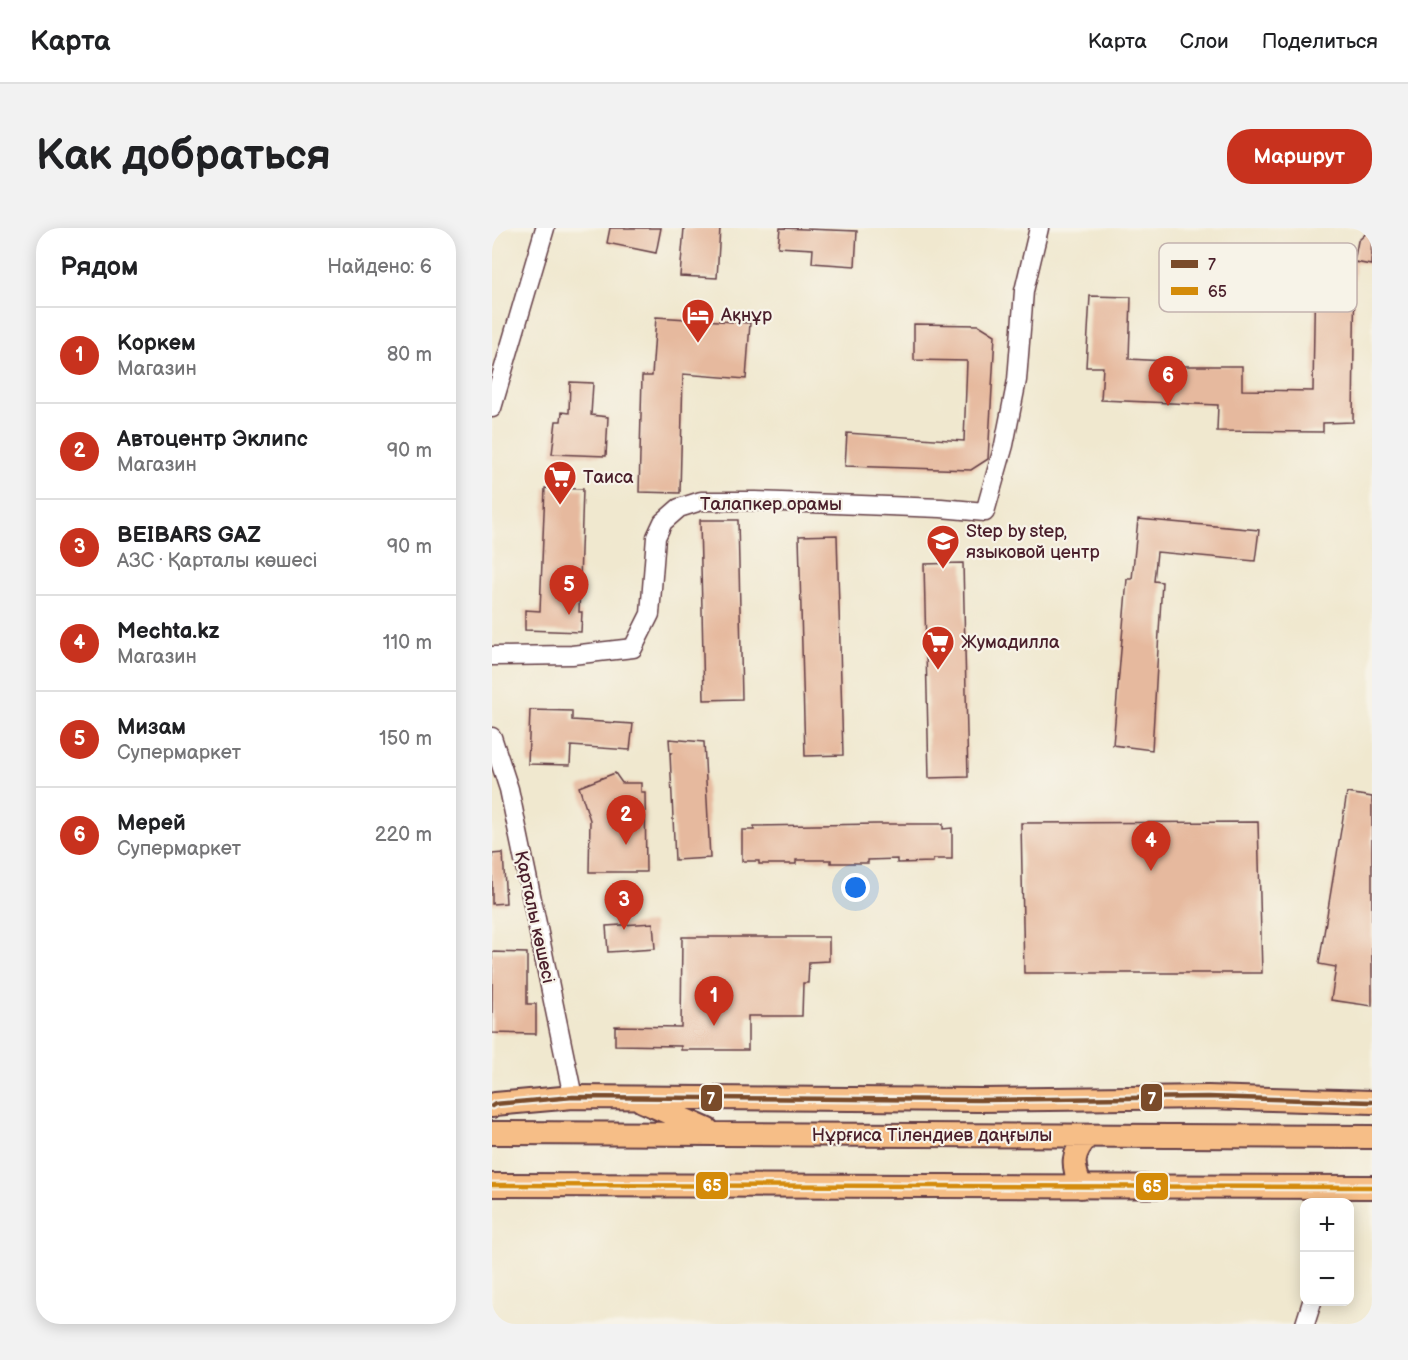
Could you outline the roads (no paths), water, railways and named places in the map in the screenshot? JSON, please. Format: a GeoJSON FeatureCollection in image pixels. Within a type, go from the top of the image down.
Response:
{"type":"FeatureCollection","features":[{"type":"Feature","properties":{"kind":"main road"},"geometry":{"type":"LineString","coordinates":[[492,1106],[573,1097],[980,1100],[1208,1097],[1372,1102]]}},
{"type":"Feature","properties":{"kind":"main road"},"geometry":{"type":"LineString","coordinates":[[632,1097],[718,1134]]}},
{"type":"Feature","properties":{"kind":"main road","name":"Нұрғиса Тілендиев даңғылы"},"geometry":{"type":"LineString","coordinates":[[492,1133],[1372,1137]]}},
{"type":"Feature","properties":{"kind":"main road"},"geometry":{"type":"LineString","coordinates":[[1081,1186],[1075,1171],[1074,1158],[1078,1146],[1088,1136]]}},
{"type":"Feature","properties":{"kind":"main road"},"geometry":{"type":"LineString","coordinates":[[492,1185],[1081,1186],[1345,1195],[1372,1187]]}},
{"type":"Feature","properties":{"kind":"street"},"geometry":{"type":"LineString","coordinates":[[492,408],[545,228]]}},
{"type":"Feature","properties":{"kind":"street","name":"Талапкер орамы"},"geometry":{"type":"LineString","coordinates":[[492,656],[572,655],[633,648],[650,614],[656,537],[663,522],[679,508],[701,501],[848,504],[985,512],[1004,445],[1017,380],[1024,291],[1039,228]]}},
{"type":"Feature","properties":{"kind":"street","name":"Қарталы көшесі"},"geometry":{"type":"LineString","coordinates":[[492,737],[509,789],[573,1097]]}},
{"type":"Feature","properties":{"kind":"street"},"geometry":{"type":"LineString","coordinates":[[1305,1324],[1311,1306]]}},
{"type":"Feature","properties":{"kind":"place","name":"Ақнұр"},"geometry":{"type":"Point","coordinates":[698,344]}},
{"type":"Feature","properties":{"kind":"place","name":"Мерей"},"geometry":{"type":"Point","coordinates":[1168,406]}},
{"type":"Feature","properties":{"kind":"place","name":"Таиса"},"geometry":{"type":"Point","coordinates":[560,506]}},
{"type":"Feature","properties":{"kind":"place","name":"Step by step, языковой центр"},"geometry":{"type":"Point","coordinates":[943,570]}},
{"type":"Feature","properties":{"kind":"place","name":"Мизам"},"geometry":{"type":"Point","coordinates":[569,615]}},
{"type":"Feature","properties":{"kind":"place","name":"Жумадилла"},"geometry":{"type":"Point","coordinates":[938,671]}},
{"type":"Feature","properties":{"kind":"place","name":"Автоцентр Эклипс"},"geometry":{"type":"Point","coordinates":[626,845]}},
{"type":"Feature","properties":{"kind":"place","name":"Mechta.kz"},"geometry":{"type":"Point","coordinates":[1151,871]}},
{"type":"Feature","properties":{"kind":"place","name":"BEIBARS GAZ"},"geometry":{"type":"Point","coordinates":[624,930]}},
{"type":"Feature","properties":{"kind":"place","name":"Коркем"},"geometry":{"type":"Point","coordinates":[714,1026]}}]}
